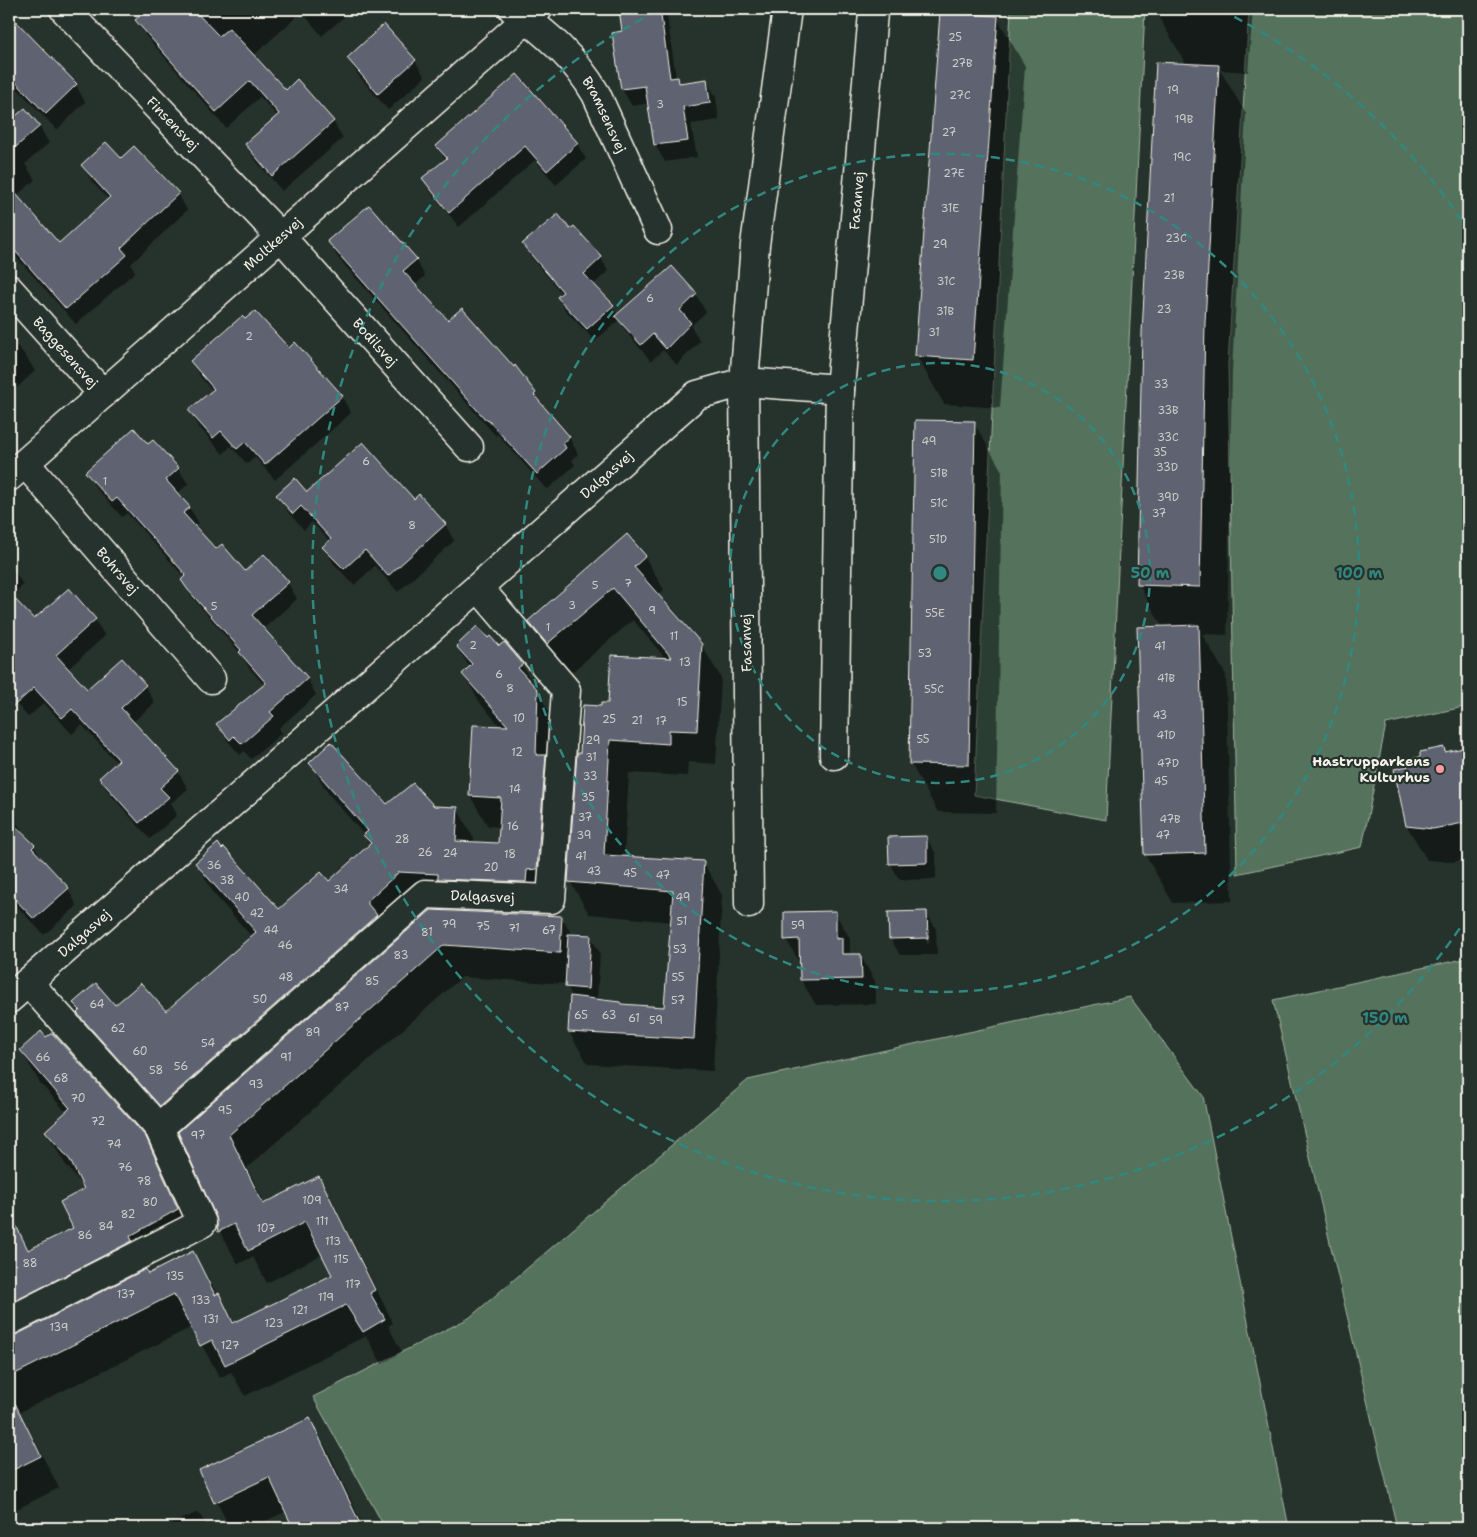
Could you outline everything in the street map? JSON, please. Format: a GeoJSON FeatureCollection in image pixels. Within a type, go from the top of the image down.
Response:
{"type":"FeatureCollection","features":[{"type":"Feature","properties":{"kind":"street","name":"Finsensvej"},"geometry":{"type":"LineString","coordinates":[[64,9],[281,237]]}},
{"type":"Feature","properties":{"kind":"street","name":"Fasanvej"},"geometry":{"type":"LineString","coordinates":[[749,904],[744,382],[755,245],[787,9]]}},
{"type":"Feature","properties":{"kind":"street","name":"Moltkesvej"},"geometry":{"type":"LineString","coordinates":[[17,470],[281,237],[525,12]]}},
{"type":"Feature","properties":{"kind":"street","name":"Bramsensvej"},"geometry":{"type":"LineString","coordinates":[[525,12],[568,54],[584,73],[596,94],[658,230]]}},
{"type":"Feature","properties":{"kind":"street","name":"Fasanvej"},"geometry":{"type":"LineString","coordinates":[[834,755],[840,389],[873,13]]}},
{"type":"Feature","properties":{"kind":"street","name":"Bodilsvej"},"geometry":{"type":"LineString","coordinates":[[281,237],[469,447]]}},
{"type":"Feature","properties":{"kind":"street","name":"Baggesensvej"},"geometry":{"type":"LineString","coordinates":[[9,288],[102,394]]}},
{"type":"Feature","properties":{"kind":"street"},"geometry":{"type":"LineString","coordinates":[[744,382],[840,389]]}},
{"type":"Feature","properties":{"kind":"street","name":"Dalgasvej"},"geometry":{"type":"LineString","coordinates":[[9,1321],[202,1223],[159,1128],[18,990],[697,395],[744,382]]}},
{"type":"Feature","properties":{"kind":"street","name":"Bohrsvej"},"geometry":{"type":"LineString","coordinates":[[17,470],[211,679]]}},
{"type":"Feature","properties":{"kind":"street","name":"Dalgasvej"},"geometry":{"type":"LineString","coordinates":[[159,1128],[424,894],[551,899],[566,690],[479,588]]}},
{"type":"Feature","properties":{"kind":"green space"},"geometry":{"type":"Polygon","coordinates":[[[1011,9],[1145,9],[1106,820],[974,795],[1011,9]]]}},
{"type":"Feature","properties":{"kind":"green space"},"geometry":{"type":"Polygon","coordinates":[[[1249,9],[1468,9],[1468,706],[1386,724],[1362,847],[1237,874],[1228,364],[1249,9]]]}},
{"type":"Feature","properties":{"kind":"green space"},"geometry":{"type":"Polygon","coordinates":[[[1468,958],[1468,1528],[1397,1528],[1273,1000],[1468,958]]]}},
{"type":"Feature","properties":{"kind":"green space"},"geometry":{"type":"Polygon","coordinates":[[[1130,997],[1203,1096],[1289,1528],[385,1528],[313,1397],[469,1318],[748,1080],[1130,997]]]}},
{"type":"Feature","properties":{"kind":"building"},"geometry":{"type":"Polygon","coordinates":[[[147,9],[193,9],[219,36],[229,28],[286,90],[297,79],[334,121],[272,176],[245,144],[279,114],[250,81],[216,112],[135,20],[147,9]]]}},
{"type":"Feature","properties":{"kind":"building"},"geometry":{"type":"Polygon","coordinates":[[[619,9],[660,9],[670,78],[678,77],[679,83],[707,79],[710,103],[683,107],[688,141],[654,145],[645,86],[621,89],[612,33],[622,31],[619,9]]]}},
{"type":"Feature","properties":{"kind":"building"},"geometry":{"type":"Polygon","coordinates":[[[940,12],[998,16],[973,360],[915,356],[940,12]]]}},
{"type":"Feature","properties":{"kind":"building"},"geometry":{"type":"Polygon","coordinates":[[[9,14],[77,84],[46,114],[9,75],[9,14]]]}},
{"type":"Feature","properties":{"kind":"building"},"geometry":{"type":"Polygon","coordinates":[[[384,24],[416,60],[378,94],[347,58],[384,24]]]}},
{"type":"Feature","properties":{"kind":"building"},"geometry":{"type":"Polygon","coordinates":[[[1156,62],[1219,65],[1205,322],[1200,587],[1137,585],[1142,333],[1156,62]]]}},
{"type":"Feature","properties":{"kind":"building"},"geometry":{"type":"Polygon","coordinates":[[[517,74],[578,143],[547,171],[525,146],[449,213],[422,178],[447,158],[436,146],[517,74]]]}},
{"type":"Feature","properties":{"kind":"building"},"geometry":{"type":"Polygon","coordinates":[[[25,108],[40,126],[9,153],[9,122],[25,108]]]}},
{"type":"Feature","properties":{"kind":"building"},"geometry":{"type":"Polygon","coordinates":[[[106,142],[121,158],[134,146],[179,193],[121,248],[127,255],[66,309],[9,244],[9,186],[59,243],[110,197],[81,165],[106,142]]]}},
{"type":"Feature","properties":{"kind":"building"},"geometry":{"type":"Polygon","coordinates":[[[369,205],[417,259],[403,271],[448,320],[462,308],[514,367],[515,365],[536,393],[534,395],[570,437],[563,443],[566,448],[537,474],[486,420],[327,241],[369,205]]]}},
{"type":"Feature","properties":{"kind":"building"},"geometry":{"type":"Polygon","coordinates":[[[558,214],[570,229],[574,226],[602,257],[584,274],[614,305],[587,329],[557,297],[563,292],[522,244],[558,214]]]}},
{"type":"Feature","properties":{"kind":"building"},"geometry":{"type":"Polygon","coordinates":[[[672,266],[697,294],[680,310],[691,323],[666,349],[653,334],[641,345],[615,316],[672,266]]]}},
{"type":"Feature","properties":{"kind":"building"},"geometry":{"type":"Polygon","coordinates":[[[255,311],[289,348],[295,342],[343,396],[265,465],[245,442],[237,449],[221,431],[213,438],[188,410],[214,389],[190,361],[242,316],[245,319],[255,311]]]}},
{"type":"Feature","properties":{"kind":"building"},"geometry":{"type":"Polygon","coordinates":[[[915,420],[975,421],[969,765],[909,764],[915,420]]]}},
{"type":"Feature","properties":{"kind":"building"},"geometry":{"type":"Polygon","coordinates":[[[134,428],[148,444],[153,440],[179,468],[166,480],[190,507],[183,513],[216,549],[222,544],[245,571],[264,554],[289,582],[252,615],[308,678],[270,712],[274,716],[242,744],[234,736],[230,740],[216,724],[266,683],[239,652],[241,650],[188,590],[181,580],[186,575],[117,498],[112,502],[85,472],[134,428]]]}},
{"type":"Feature","properties":{"kind":"building"},"geometry":{"type":"Polygon","coordinates":[[[363,442],[414,499],[419,494],[446,524],[388,576],[365,550],[344,569],[322,547],[331,539],[301,506],[293,514],[276,495],[295,478],[307,492],[363,442]]]}},
{"type":"Feature","properties":{"kind":"building"},"geometry":{"type":"Polygon","coordinates":[[[627,534],[646,556],[634,567],[702,644],[697,731],[669,730],[669,744],[610,740],[604,855],[704,861],[694,1039],[568,1032],[570,996],[620,1002],[621,1004],[664,1007],[673,891],[568,882],[577,753],[580,753],[583,705],[601,706],[601,703],[608,703],[611,655],[672,658],[613,588],[547,644],[528,621],[627,534]]]}},
{"type":"Feature","properties":{"kind":"building"},"geometry":{"type":"Polygon","coordinates":[[[69,588],[96,619],[56,655],[87,689],[122,658],[146,685],[121,708],[179,771],[160,788],[169,797],[139,823],[99,778],[119,760],[72,709],[62,718],[34,688],[9,710],[9,593],[34,619],[69,588]]]}},
{"type":"Feature","properties":{"kind":"building"},"geometry":{"type":"Polygon","coordinates":[[[1199,625],[1205,853],[1144,855],[1137,627],[1199,625]]]}},
{"type":"Feature","properties":{"kind":"building"},"geometry":{"type":"Polygon","coordinates":[[[477,626],[499,646],[504,642],[523,664],[518,668],[538,690],[536,755],[546,755],[537,869],[527,870],[526,882],[438,879],[438,874],[399,872],[366,902],[377,915],[160,1106],[77,1013],[80,1010],[73,1003],[96,983],[115,1005],[141,983],[166,1011],[256,932],[195,863],[218,843],[222,849],[224,847],[279,909],[321,872],[329,881],[371,843],[363,835],[368,831],[309,763],[331,742],[387,804],[413,783],[434,806],[458,807],[456,841],[498,843],[501,798],[469,796],[473,725],[508,726],[462,674],[472,664],[456,646],[477,626]]]}},
{"type":"Feature","properties":{"kind":"building"},"geometry":{"type":"Polygon","coordinates":[[[1444,747],[1445,752],[1468,747],[1468,822],[1433,829],[1406,826],[1394,769],[1408,766],[1406,760],[1420,757],[1420,752],[1444,747]]]}},
{"type":"Feature","properties":{"kind":"building"},"geometry":{"type":"Polygon","coordinates":[[[9,820],[35,845],[32,848],[69,888],[34,919],[9,893],[9,820]]]}},
{"type":"Feature","properties":{"kind":"building"},"geometry":{"type":"Polygon","coordinates":[[[927,836],[927,863],[889,864],[888,837],[927,836]]]}},
{"type":"Feature","properties":{"kind":"building"},"geometry":{"type":"Polygon","coordinates":[[[431,910],[562,916],[560,953],[444,945],[229,1135],[263,1204],[319,1176],[375,1290],[370,1293],[385,1319],[363,1332],[346,1305],[225,1365],[212,1340],[200,1346],[174,1294],[9,1377],[9,1337],[146,1269],[148,1274],[193,1251],[215,1295],[219,1293],[233,1323],[332,1275],[305,1222],[248,1251],[234,1224],[218,1232],[216,1217],[178,1132],[431,910]]]}},
{"type":"Feature","properties":{"kind":"building"},"geometry":{"type":"Polygon","coordinates":[[[836,911],[836,939],[842,938],[842,954],[861,954],[862,979],[800,980],[799,939],[784,940],[784,912],[836,911]]]}},
{"type":"Feature","properties":{"kind":"building"},"geometry":{"type":"Polygon","coordinates":[[[927,911],[928,938],[889,939],[888,912],[927,911]]]}},
{"type":"Feature","properties":{"kind":"building"},"geometry":{"type":"Polygon","coordinates":[[[568,934],[591,935],[588,989],[565,987],[568,934]]]}},
{"type":"Feature","properties":{"kind":"building"},"geometry":{"type":"Polygon","coordinates":[[[41,1031],[46,1037],[52,1033],[146,1137],[178,1209],[130,1236],[132,1241],[9,1304],[9,1211],[28,1250],[73,1228],[60,1202],[84,1189],[70,1160],[45,1131],[70,1108],[20,1050],[41,1031]]]}},
{"type":"Feature","properties":{"kind":"building"},"geometry":{"type":"Polygon","coordinates":[[[9,1391],[41,1456],[9,1472],[9,1391]]]}},
{"type":"Feature","properties":{"kind":"building"},"geometry":{"type":"Polygon","coordinates":[[[310,1418],[362,1528],[293,1528],[269,1477],[214,1503],[199,1470],[310,1418]]]}},
{"type":"Feature","properties":{"kind":"place","name":"Hastrupparkens Kulturhus"},"geometry":{"type":"Point","coordinates":[1440,769]}}]}
